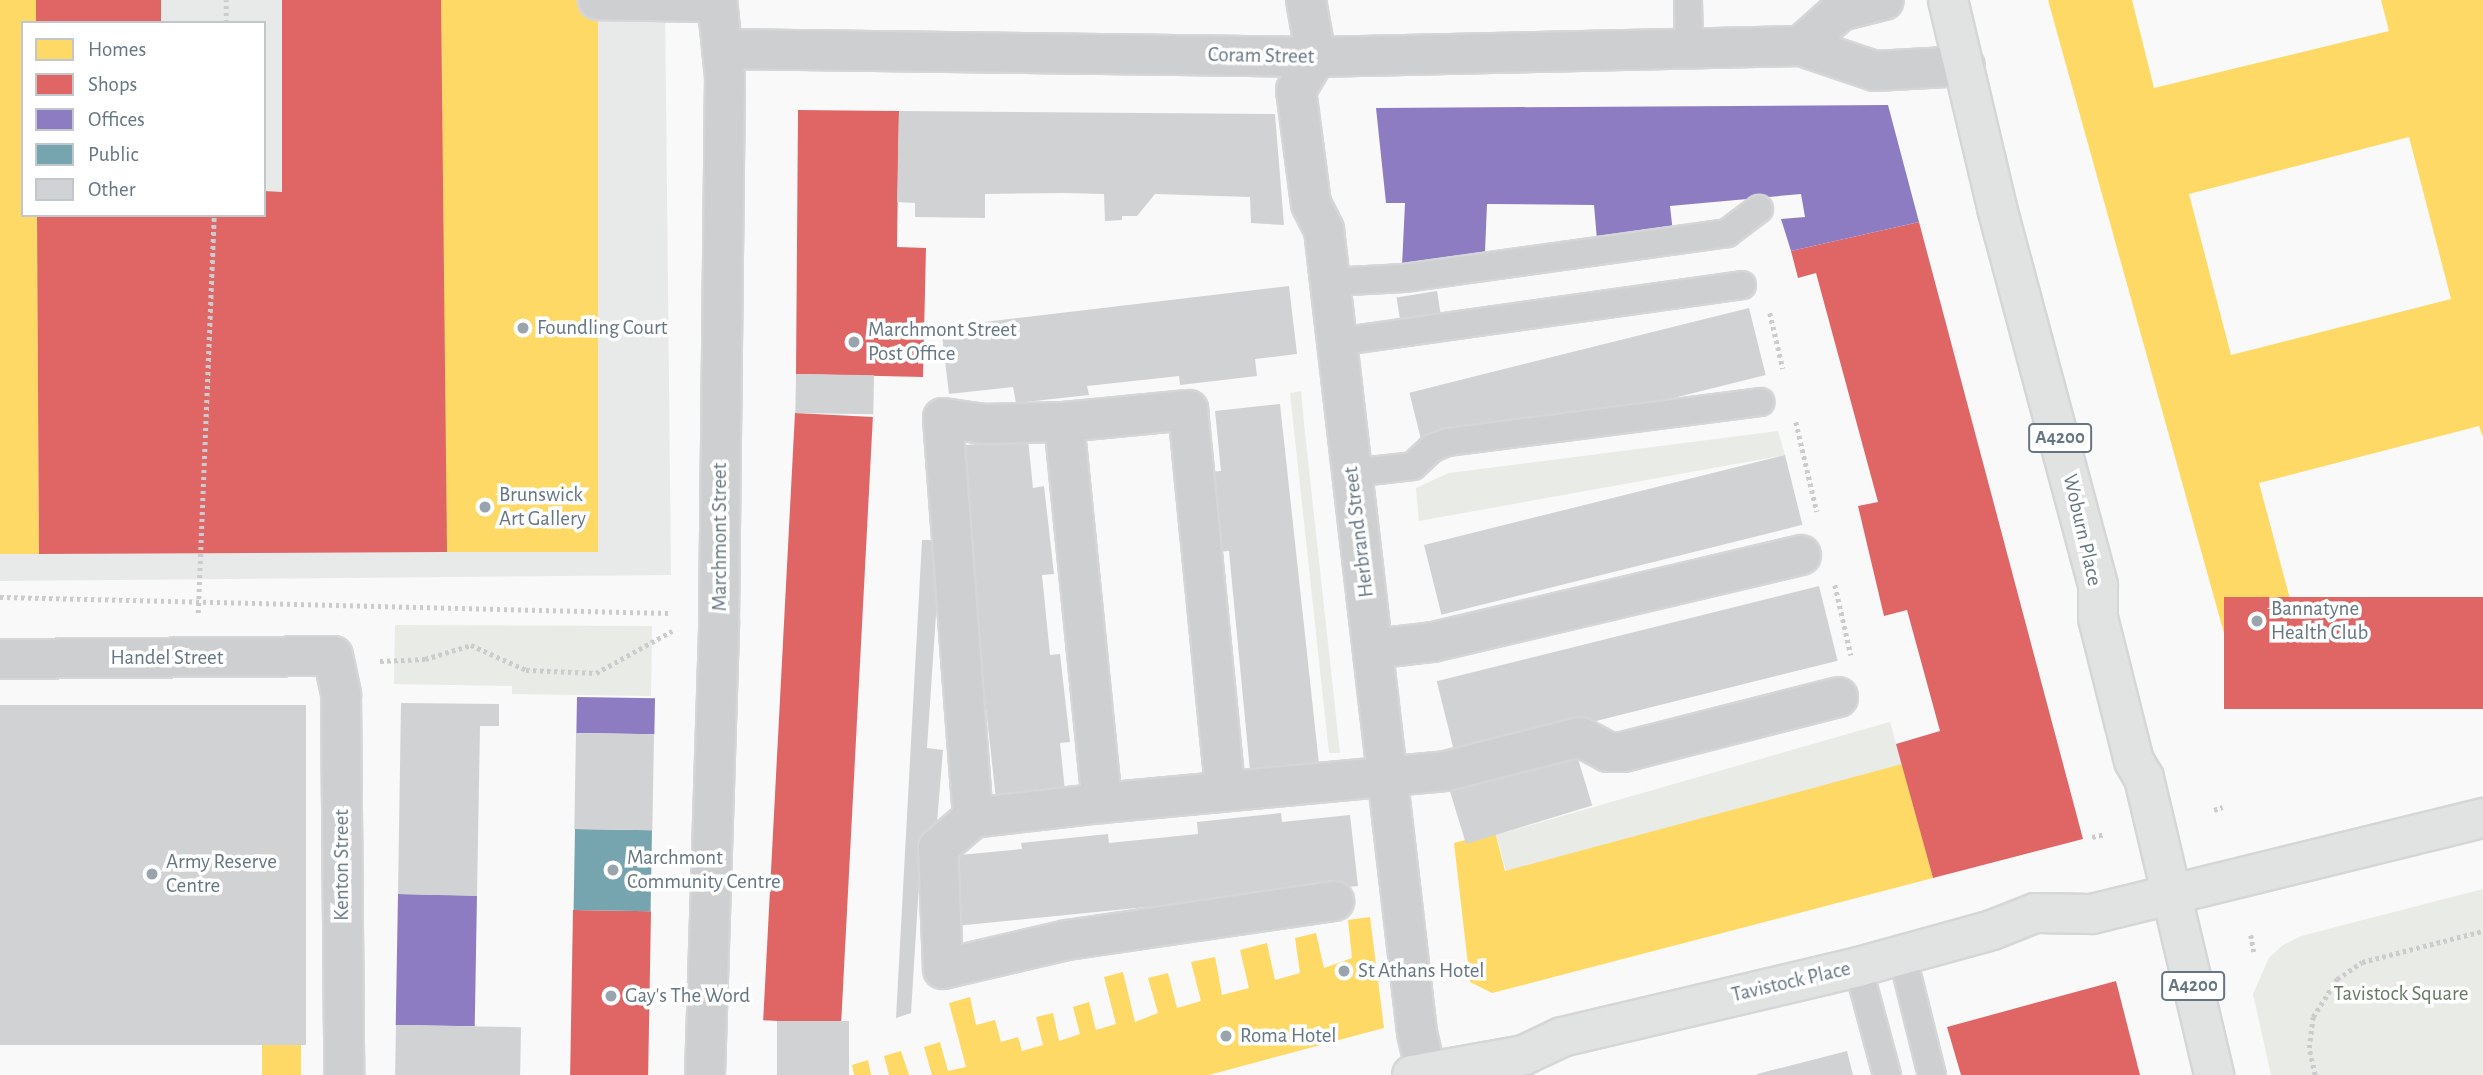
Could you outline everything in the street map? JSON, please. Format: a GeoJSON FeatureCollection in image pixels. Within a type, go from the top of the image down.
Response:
{"type":"FeatureCollection","features":[{"type":"Feature","properties":{"kind":"main road","name":"Woburn Place"},"geometry":{"type":"LineString","coordinates":[[1948,0],[1997,208],[2098,586],[2098,618],[2134,761],[2144,778],[2172,897]]}},
{"type":"Feature","properties":{"kind":"main road"},"geometry":{"type":"LineString","coordinates":[[2172,897],[2483,818]]}},
{"type":"Feature","properties":{"kind":"main road","name":"Tavistock Place"},"geometry":{"type":"LineString","coordinates":[[1419,1073],[1524,1055],[1562,1037],[1858,967],[1992,930],[2035,913],[2092,914],[2172,897]]}},
{"type":"Feature","properties":{"kind":"main road","name":"A4200"},"geometry":{"type":"LineString","coordinates":[[2172,897],[2214,1075]]}},
{"type":"Feature","properties":{"kind":"street"},"geometry":{"type":"LineString","coordinates":[[598,0],[717,1]]}},
{"type":"Feature","properties":{"kind":"street"},"geometry":{"type":"LineString","coordinates":[[1306,0],[1316,57]]}},
{"type":"Feature","properties":{"kind":"street"},"geometry":{"type":"LineString","coordinates":[[1801,46],[1840,11],[1884,0]]}},
{"type":"Feature","properties":{"kind":"street","name":"Marchmont Street"},"geometry":{"type":"LineString","coordinates":[[705,1075],[719,621],[722,49],[717,1]]}},
{"type":"Feature","properties":{"kind":"street","name":"Coram Street"},"geometry":{"type":"LineString","coordinates":[[722,49],[1316,57],[1801,46],[1875,71],[1965,66]]}},
{"type":"Feature","properties":{"kind":"street","name":"Herbrand Street"},"geometry":{"type":"LineString","coordinates":[[1316,57],[1296,90],[1311,204],[1324,230],[1331,282],[1417,1033],[1419,1073]]}},
{"type":"Feature","properties":{"kind":"street"},"geometry":{"type":"LineString","coordinates":[[972,818],[943,418],[983,424],[1064,422],[1188,410],[1224,789]]}},
{"type":"Feature","properties":{"kind":"street"},"geometry":{"type":"LineString","coordinates":[[1064,422],[1102,803]]}},
{"type":"Feature","properties":{"kind":"street"},"geometry":{"type":"LineString","coordinates":[[1373,649],[1433,642],[1817,565]]}},
{"type":"Feature","properties":{"kind":"street","name":"Handel Street"},"geometry":{"type":"LineString","coordinates":[[0,659],[333,656]]}},
{"type":"Feature","properties":{"kind":"street","name":"Kenton Street"},"geometry":{"type":"LineString","coordinates":[[333,656],[341,695],[344,1075]]}},
{"type":"Feature","properties":{"kind":"street"},"geometry":{"type":"LineString","coordinates":[[1334,901],[1067,940],[943,969],[938,848],[972,818],[1224,789],[1387,778],[1446,771],[1580,737],[1608,752],[1622,751],[1839,697]]}},
{"type":"Feature","properties":{"kind":"lane"},"geometry":{"type":"LineString","coordinates":[[1688,0],[1689,48]]}},
{"type":"Feature","properties":{"kind":"lane"},"geometry":{"type":"LineString","coordinates":[[1331,282],[1404,278],[1727,233],[1759,209]]}},
{"type":"Feature","properties":{"kind":"lane"},"geometry":{"type":"LineString","coordinates":[[1337,341],[1742,285]]}},
{"type":"Feature","properties":{"kind":"lane"},"geometry":{"type":"LineString","coordinates":[[1352,473],[1413,466],[1422,463],[1432,448],[1448,442],[1760,402]]}},
{"type":"Feature","properties":{"kind":"lane"},"geometry":{"type":"LineString","coordinates":[[1902,954],[1932,1075]]}},
{"type":"Feature","properties":{"kind":"lane"},"geometry":{"type":"LineString","coordinates":[[1858,967],[1887,1075]]}},
{"type":"Feature","properties":{"kind":"path"},"geometry":{"type":"LineString","coordinates":[[226,0],[226,21]]}},
{"type":"Feature","properties":{"kind":"path"},"geometry":{"type":"LineString","coordinates":[[198,599],[214,217]]}},
{"type":"Feature","properties":{"kind":"path"},"geometry":{"type":"LineString","coordinates":[[1742,285],[1762,283],[1784,374]]}},
{"type":"Feature","properties":{"kind":"path"},"geometry":{"type":"LineString","coordinates":[[1794,413],[1819,522]]}},
{"type":"Feature","properties":{"kind":"path"},"geometry":{"type":"LineString","coordinates":[[1817,565],[1860,692],[1839,697]]}},
{"type":"Feature","properties":{"kind":"path"},"geometry":{"type":"LineString","coordinates":[[0,597],[198,599],[669,613]]}},
{"type":"Feature","properties":{"kind":"path"},"geometry":{"type":"LineString","coordinates":[[377,661],[425,659],[471,645],[526,670],[596,673],[673,631]]}},
{"type":"Feature","properties":{"kind":"path"},"geometry":{"type":"LineString","coordinates":[[2214,810],[2223,807]]}},
{"type":"Feature","properties":{"kind":"path"},"geometry":{"type":"LineString","coordinates":[[2092,837],[2105,834]]}},
{"type":"Feature","properties":{"kind":"path"},"geometry":{"type":"LineString","coordinates":[[2315,1075],[2309,1048],[2313,1017],[2337,979],[2362,962],[2483,931]]}},
{"type":"Feature","properties":{"kind":"path"},"geometry":{"type":"LineString","coordinates":[[2251,934],[2254,952]]}},
{"type":"Feature","properties":{"kind":"shaded area"},"geometry":{"type":"Polygon","coordinates":[[[0,0],[665,0],[671,575],[0,581],[0,0]]]}},
{"type":"Feature","properties":{"kind":"green space"},"geometry":{"type":"Polygon","coordinates":[[[1301,391],[1340,753],[1329,753],[1290,393],[1301,391]]]}},
{"type":"Feature","properties":{"kind":"green space"},"geometry":{"type":"Polygon","coordinates":[[[1778,431],[1785,455],[1419,521],[1416,488],[1449,473],[1778,431]]]}},
{"type":"Feature","properties":{"kind":"green space"},"geometry":{"type":"Polygon","coordinates":[[[395,625],[652,626],[651,696],[512,694],[512,686],[394,684],[395,625]]]}},
{"type":"Feature","properties":{"kind":"green space"},"geometry":{"type":"Polygon","coordinates":[[[1890,722],[1902,764],[1508,877],[1496,835],[1890,722]]]}},
{"type":"Feature","properties":{"kind":"green space","name":"Tavistock Square"},"geometry":{"type":"Polygon","coordinates":[[[2483,889],[2483,1075],[2271,1075],[2253,994],[2269,958],[2283,945],[2301,936],[2483,889]]]}},
{"type":"Feature","properties":{"kind":"building: Homes"},"geometry":{"type":"Polygon","coordinates":[[[0,0],[36,0],[36,21],[21,21],[21,217],[37,217],[39,554],[0,554],[0,0]]]}},
{"type":"Feature","properties":{"kind":"building: Homes","name":"Foundling Court"},"geometry":{"type":"Polygon","coordinates":[[[441,0],[598,0],[598,552],[441,552],[441,0]]]}},
{"type":"Feature","properties":{"kind":"building: Homes"},"geometry":{"type":"Polygon","coordinates":[[[2048,0],[2132,0],[2154,88],[2389,31],[2381,0],[2483,0],[2483,437],[2479,426],[2259,483],[2302,644],[2232,662],[2048,0]],[[2409,137],[2189,194],[2231,355],[2451,299],[2409,137]]]}},
{"type":"Feature","properties":{"kind":"building: Homes"},"geometry":{"type":"Polygon","coordinates":[[[1902,764],[1933,878],[1492,993],[1470,982],[1454,843],[1495,832],[1505,871],[1902,764]]]}},
{"type":"Feature","properties":{"kind":"building: Homes"},"geometry":{"type":"Polygon","coordinates":[[[1370,917],[1384,1028],[1209,1075],[932,1075],[924,1047],[940,1042],[948,1071],[966,1067],[949,1003],[970,997],[976,1025],[995,1020],[1001,1042],[1018,1037],[1022,1051],[1043,1045],[1036,1017],[1053,1013],[1059,1041],[1080,1034],[1073,1007],[1089,1002],[1096,1030],[1116,1024],[1104,977],[1123,972],[1135,1022],[1158,1013],[1148,978],[1168,973],[1177,1008],[1201,1001],[1191,962],[1215,957],[1222,995],[1249,988],[1240,950],[1267,943],[1275,980],[1300,973],[1295,938],[1316,933],[1324,968],[1352,958],[1348,920],[1370,917]]]}},
{"type":"Feature","properties":{"kind":"building: Homes"},"geometry":{"type":"Polygon","coordinates":[[[262,1043],[301,1043],[301,1075],[262,1075],[262,1043]]]}},
{"type":"Feature","properties":{"kind":"building: Homes"},"geometry":{"type":"Polygon","coordinates":[[[901,1051],[909,1075],[889,1075],[884,1056],[901,1051]]]}},
{"type":"Feature","properties":{"kind":"building: Homes"},"geometry":{"type":"Polygon","coordinates":[[[868,1060],[871,1075],[854,1075],[852,1065],[868,1060]]]}},
{"type":"Feature","properties":{"kind":"building: Shops"},"geometry":{"type":"Polygon","coordinates":[[[36,0],[161,0],[161,21],[36,21],[36,0]]]}},
{"type":"Feature","properties":{"kind":"building: Shops"},"geometry":{"type":"Polygon","coordinates":[[[282,0],[441,0],[447,552],[39,554],[37,217],[266,217],[266,191],[282,192],[282,0]]]}},
{"type":"Feature","properties":{"kind":"building: Shops"},"geometry":{"type":"Polygon","coordinates":[[[798,110],[899,111],[897,247],[926,248],[923,377],[796,374],[798,110]]]}},
{"type":"Feature","properties":{"kind":"building: Shops"},"geometry":{"type":"Polygon","coordinates":[[[1919,222],[2083,839],[1933,878],[1896,744],[1940,731],[1907,610],[1884,616],[1858,506],[1878,502],[1816,273],[1798,278],[1791,251],[1919,222]]]}},
{"type":"Feature","properties":{"kind":"building: Shops"},"geometry":{"type":"Polygon","coordinates":[[[795,413],[873,417],[841,1024],[763,1020],[795,413]]]}},
{"type":"Feature","properties":{"kind":"building: Shops"},"geometry":{"type":"Polygon","coordinates":[[[2224,597],[2483,597],[2483,709],[2224,709],[2224,597]]]}},
{"type":"Feature","properties":{"kind":"building: Shops"},"geometry":{"type":"Polygon","coordinates":[[[573,910],[651,911],[648,1075],[570,1075],[573,910]]]}},
{"type":"Feature","properties":{"kind":"building: Shops"},"geometry":{"type":"Polygon","coordinates":[[[2116,981],[2140,1075],[1961,1075],[1947,1027],[2116,981]]]}},
{"type":"Feature","properties":{"kind":"building: Offices"},"geometry":{"type":"Polygon","coordinates":[[[1888,105],[1919,222],[1791,251],[1781,219],[1805,217],[1801,194],[1670,206],[1673,233],[1597,240],[1594,205],[1487,204],[1485,252],[1402,266],[1405,203],[1386,203],[1376,108],[1888,105]]]}},
{"type":"Feature","properties":{"kind":"building: Offices"},"geometry":{"type":"Polygon","coordinates":[[[577,697],[655,698],[654,734],[576,733],[577,697]]]}},
{"type":"Feature","properties":{"kind":"building: Offices"},"geometry":{"type":"Polygon","coordinates":[[[398,894],[477,895],[475,1026],[396,1025],[398,894]]]}},
{"type":"Feature","properties":{"kind":"building: Public","name":"Marchmont Community Centre"},"geometry":{"type":"Polygon","coordinates":[[[575,829],[652,830],[651,911],[574,910],[575,829]]]}},
{"type":"Feature","properties":{"kind":"building: Other"},"geometry":{"type":"Polygon","coordinates":[[[899,111],[1275,114],[1284,225],[1251,223],[1250,197],[1155,194],[1137,216],[1122,216],[1122,220],[1105,221],[1104,194],[1065,193],[985,194],[985,218],[915,217],[915,203],[897,202],[899,111]]]}},
{"type":"Feature","properties":{"kind":"building: Other"},"geometry":{"type":"Polygon","coordinates":[[[1289,286],[1297,354],[1255,359],[1257,376],[1180,385],[1179,376],[1087,386],[1089,395],[1016,403],[1013,387],[949,394],[941,327],[1289,286]]]}},
{"type":"Feature","properties":{"kind":"building: Other"},"geometry":{"type":"Polygon","coordinates":[[[1437,291],[1441,317],[1401,323],[1397,297],[1437,291]]]}},
{"type":"Feature","properties":{"kind":"building: Other"},"geometry":{"type":"Polygon","coordinates":[[[1749,308],[1766,375],[1426,460],[1409,393],[1749,308]]]}},
{"type":"Feature","properties":{"kind":"building: Other"},"geometry":{"type":"Polygon","coordinates":[[[796,374],[874,375],[873,414],[795,413],[796,374]]]}},
{"type":"Feature","properties":{"kind":"building: Other"},"geometry":{"type":"Polygon","coordinates":[[[1280,404],[1319,764],[1250,771],[1229,551],[1217,552],[1209,472],[1221,471],[1215,411],[1280,404]]]}},
{"type":"Feature","properties":{"kind":"building: Other"},"geometry":{"type":"Polygon","coordinates":[[[1028,439],[1033,488],[1044,486],[1054,574],[1042,575],[1050,655],[1060,654],[1070,742],[1060,743],[1065,791],[996,799],[957,446],[1028,439]]]}},
{"type":"Feature","properties":{"kind":"building: Other"},"geometry":{"type":"Polygon","coordinates":[[[1785,455],[1802,525],[1441,615],[1424,545],[1785,455]]]}},
{"type":"Feature","properties":{"kind":"building: Other"},"geometry":{"type":"Polygon","coordinates":[[[922,540],[941,540],[927,748],[943,750],[936,835],[922,836],[911,1013],[896,1018],[922,540]]]}},
{"type":"Feature","properties":{"kind":"building: Other"},"geometry":{"type":"Polygon","coordinates":[[[1819,586],[1838,661],[1455,756],[1437,681],[1819,586]]]}},
{"type":"Feature","properties":{"kind":"building: Other"},"geometry":{"type":"Polygon","coordinates":[[[401,703],[499,704],[499,726],[480,726],[477,896],[398,894],[401,703]]]}},
{"type":"Feature","properties":{"kind":"building: Other","name":"Army Reserve Centre"},"geometry":{"type":"Polygon","coordinates":[[[0,705],[306,705],[306,1045],[0,1045],[0,705]]]}},
{"type":"Feature","properties":{"kind":"building: Other"},"geometry":{"type":"Polygon","coordinates":[[[576,733],[654,734],[652,830],[574,829],[576,733]]]}},
{"type":"Feature","properties":{"kind":"building: Other"},"geometry":{"type":"Polygon","coordinates":[[[1575,749],[1592,805],[1466,844],[1449,788],[1575,749]]]}},
{"type":"Feature","properties":{"kind":"building: Other"},"geometry":{"type":"Polygon","coordinates":[[[1281,813],[1282,822],[1350,815],[1358,886],[956,926],[949,856],[1022,849],[1021,843],[1108,834],[1109,843],[1198,834],[1197,822],[1281,813]]]}},
{"type":"Feature","properties":{"kind":"building: Other"},"geometry":{"type":"Polygon","coordinates":[[[777,1021],[849,1021],[849,1075],[777,1075],[777,1021]]]}},
{"type":"Feature","properties":{"kind":"building: Other"},"geometry":{"type":"Polygon","coordinates":[[[396,1025],[521,1027],[520,1075],[395,1075],[396,1025]]]}},
{"type":"Feature","properties":{"kind":"building: Other"},"geometry":{"type":"Polygon","coordinates":[[[1847,1051],[1853,1075],[1757,1075],[1757,1074],[1847,1051]]]}},
{"type":"Feature","properties":{"kind":"place","name":"Foundling Court"},"geometry":{"type":"Point","coordinates":[523,328]}},
{"type":"Feature","properties":{"kind":"place","name":"Marchmont Street Post Office"},"geometry":{"type":"Point","coordinates":[854,342]}},
{"type":"Feature","properties":{"kind":"place","name":"Brunswick Art Gallery"},"geometry":{"type":"Point","coordinates":[485,507]}},
{"type":"Feature","properties":{"kind":"place","name":"Bannatyne Health Club"},"geometry":{"type":"Point","coordinates":[2257,621]}},
{"type":"Feature","properties":{"kind":"place","name":"Marchmont Community Centre"},"geometry":{"type":"Point","coordinates":[613,870]}},
{"type":"Feature","properties":{"kind":"place","name":"Army Reserve Centre"},"geometry":{"type":"Point","coordinates":[152,874]}},
{"type":"Feature","properties":{"kind":"place","name":"St Athans Hotel"},"geometry":{"type":"Point","coordinates":[1344,971]}},
{"type":"Feature","properties":{"kind":"place","name":"Gay's The Word"},"geometry":{"type":"Point","coordinates":[611,996]}},
{"type":"Feature","properties":{"kind":"place","name":"Roma Hotel"},"geometry":{"type":"Point","coordinates":[1226,1036]}}]}
